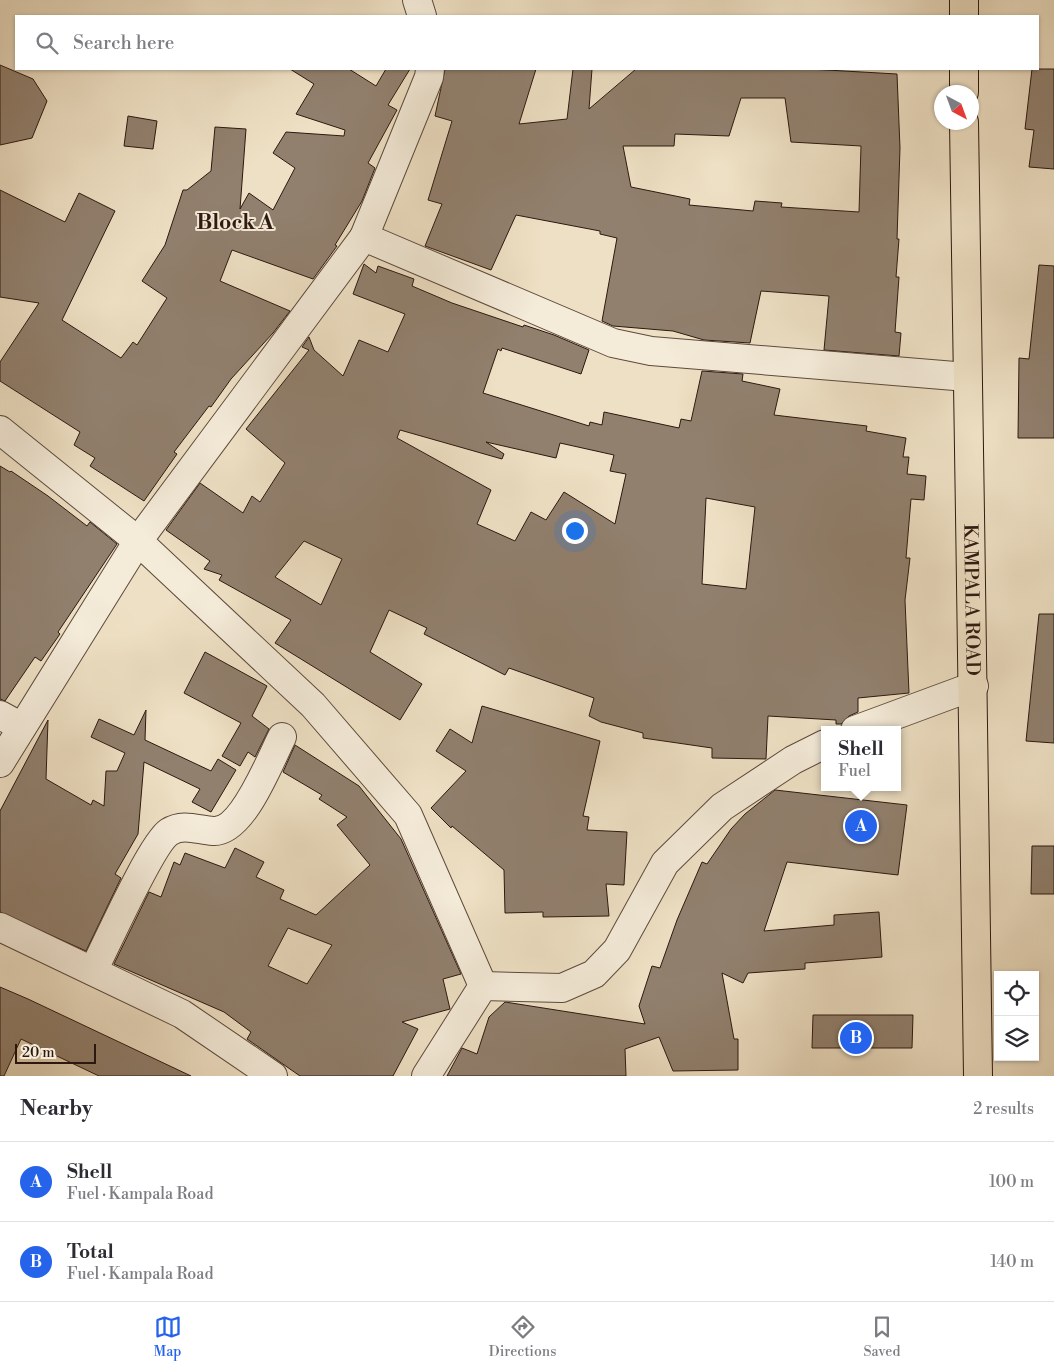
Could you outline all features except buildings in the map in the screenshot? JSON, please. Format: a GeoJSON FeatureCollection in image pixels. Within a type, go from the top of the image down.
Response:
{"type":"FeatureCollection","features":[{"type":"Feature","properties":{"kind":"main road"},"geometry":{"type":"LineString","coordinates":[[964,0],[964,15]]}},
{"type":"Feature","properties":{"kind":"main road"},"geometry":{"type":"LineString","coordinates":[[964,70],[964,85]]}},
{"type":"Feature","properties":{"kind":"main road","name":"KAMPALA ROAD"},"geometry":{"type":"LineString","coordinates":[[964,130],[974,686],[978,1076]]}},
{"type":"Feature","properties":{"kind":"street"},"geometry":{"type":"LineString","coordinates":[[417,0],[422,15]]}},
{"type":"Feature","properties":{"kind":"street"},"geometry":{"type":"LineString","coordinates":[[0,763],[11,721],[138,541],[364,237],[429,78],[430,70]]}},
{"type":"Feature","properties":{"kind":"street"},"geometry":{"type":"LineString","coordinates":[[364,237],[613,343],[652,351],[967,377]]}},
{"type":"Feature","properties":{"kind":"street"},"geometry":{"type":"LineString","coordinates":[[0,430],[138,541],[313,705],[408,815],[483,986]]}},
{"type":"Feature","properties":{"kind":"street"},"geometry":{"type":"LineString","coordinates":[[866,726],[974,686]]}},
{"type":"Feature","properties":{"kind":"street"},"geometry":{"type":"LineString","coordinates":[[93,971],[154,851],[168,832],[181,826],[216,831],[234,823],[245,809],[282,736]]}},
{"type":"Feature","properties":{"kind":"street"},"geometry":{"type":"LineString","coordinates":[[483,986],[562,988],[594,974],[617,950],[665,864],[690,838],[722,807],[792,760],[821,746]]}},
{"type":"Feature","properties":{"kind":"street"},"geometry":{"type":"LineString","coordinates":[[0,927],[182,1014],[273,1076]]}},
{"type":"Feature","properties":{"kind":"street"},"geometry":{"type":"LineString","coordinates":[[426,1076],[483,986]]}},
{"type":"Feature","properties":{"kind":"place","name":"Shell"},"geometry":{"type":"Point","coordinates":[861,826]}},
{"type":"Feature","properties":{"kind":"place","name":"Total"},"geometry":{"type":"Point","coordinates":[856,1038]}},
{"type":"Feature","properties":{"kind":"district","name":"Block A"},"geometry":{"type":"Point","coordinates":[235,223]}}]}
